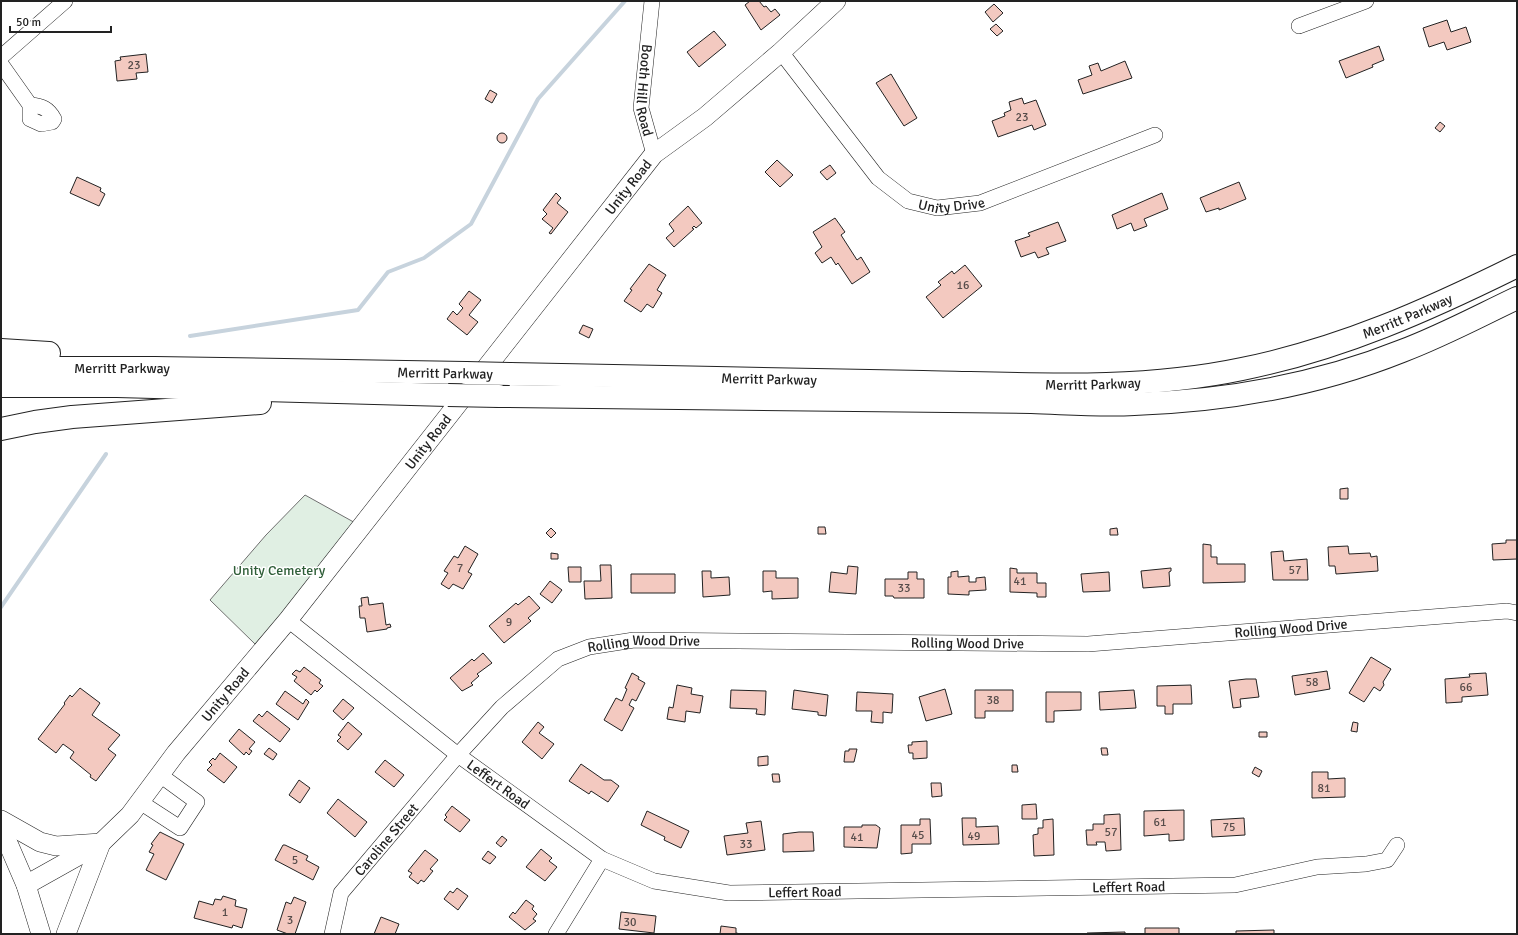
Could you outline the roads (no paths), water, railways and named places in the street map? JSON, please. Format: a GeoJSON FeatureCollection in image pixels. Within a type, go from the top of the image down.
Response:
{"type":"FeatureCollection","features":[{"type":"Feature","properties":{"kind":"highway","name":"Merritt Parkway"},"geometry":{"type":"LineString","coordinates":[[1,368],[155,368],[1083,385],[1186,378],[1240,370],[1293,358],[1375,331],[1473,288],[1517,266]]}},
{"type":"Feature","properties":{"kind":"highway","name":"Merritt Parkway"},"geometry":{"type":"LineString","coordinates":[[1,386],[116,386],[386,394],[1089,404],[1133,404],[1187,401],[1242,394],[1340,372],[1401,352],[1434,338],[1517,298]]}},
{"type":"Feature","properties":{"kind":"highway"},"geometry":{"type":"LineString","coordinates":[[1,350],[95,356],[155,368]]}},
{"type":"Feature","properties":{"kind":"highway"},"geometry":{"type":"LineString","coordinates":[[1,429],[35,422],[72,417],[386,394]]}},
{"type":"Feature","properties":{"kind":"main road","name":"Unity Road"},"geometry":{"type":"LineString","coordinates":[[26,885],[101,843],[130,815],[160,775],[288,620],[654,154],[705,117],[836,1]]}},
{"type":"Feature","properties":{"kind":"main road"},"geometry":{"type":"LineString","coordinates":[[1,820],[40,842],[56,846],[101,843],[66,934]]}},
{"type":"Feature","properties":{"kind":"main road"},"geometry":{"type":"LineString","coordinates":[[1,827],[26,885],[42,934]]}},
{"type":"Feature","properties":{"kind":"street"},"geometry":{"type":"LineString","coordinates":[[1,57],[65,1]]}},
{"type":"Feature","properties":{"kind":"street","name":"Booth Hill Road"},"geometry":{"type":"LineString","coordinates":[[652,1],[641,108],[654,154]]}},
{"type":"Feature","properties":{"kind":"street"},"geometry":{"type":"LineString","coordinates":[[1299,26],[1366,1]]}},
{"type":"Feature","properties":{"kind":"street","name":"Unity Drive"},"geometry":{"type":"LineString","coordinates":[[780,52],[878,178],[908,201],[937,208],[980,203],[1155,135]]}},
{"type":"Feature","properties":{"kind":"street"},"geometry":{"type":"LineString","coordinates":[[1,64],[30,105]]}},
{"type":"Feature","properties":{"kind":"street","name":"Rolling Wood Drive"},"geometry":{"type":"LineString","coordinates":[[458,755],[502,707],[558,659],[589,647],[634,640],[1088,644],[1507,611],[1517,613]]}},
{"type":"Feature","properties":{"kind":"street","name":"Leffert Road"},"geometry":{"type":"LineString","coordinates":[[288,620],[458,755],[602,859],[654,881],[729,893],[1234,885],[1317,867],[1366,864],[1387,860],[1397,845]]}},
{"type":"Feature","properties":{"kind":"street","name":"Caroline Street"},"geometry":{"type":"LineString","coordinates":[[332,934],[341,893],[458,755]]}},
{"type":"Feature","properties":{"kind":"street"},"geometry":{"type":"LineString","coordinates":[[140,802],[180,828],[198,802],[160,775]]}},
{"type":"Feature","properties":{"kind":"street"},"geometry":{"type":"LineString","coordinates":[[556,934],[602,859]]}},
{"type":"Feature","properties":{"kind":"waterway"},"geometry":{"type":"LineString","coordinates":[[190,336],[358,310],[388,272],[424,258],[471,224],[538,99],[625,1]]}},
{"type":"Feature","properties":{"kind":"waterway"},"geometry":{"type":"LineString","coordinates":[[1,607],[106,454]]}},
{"type":"Feature","properties":{"kind":"park label","name":"Unity Cemetery"},"geometry":{"type":"Point","coordinates":[279,570]}}]}
